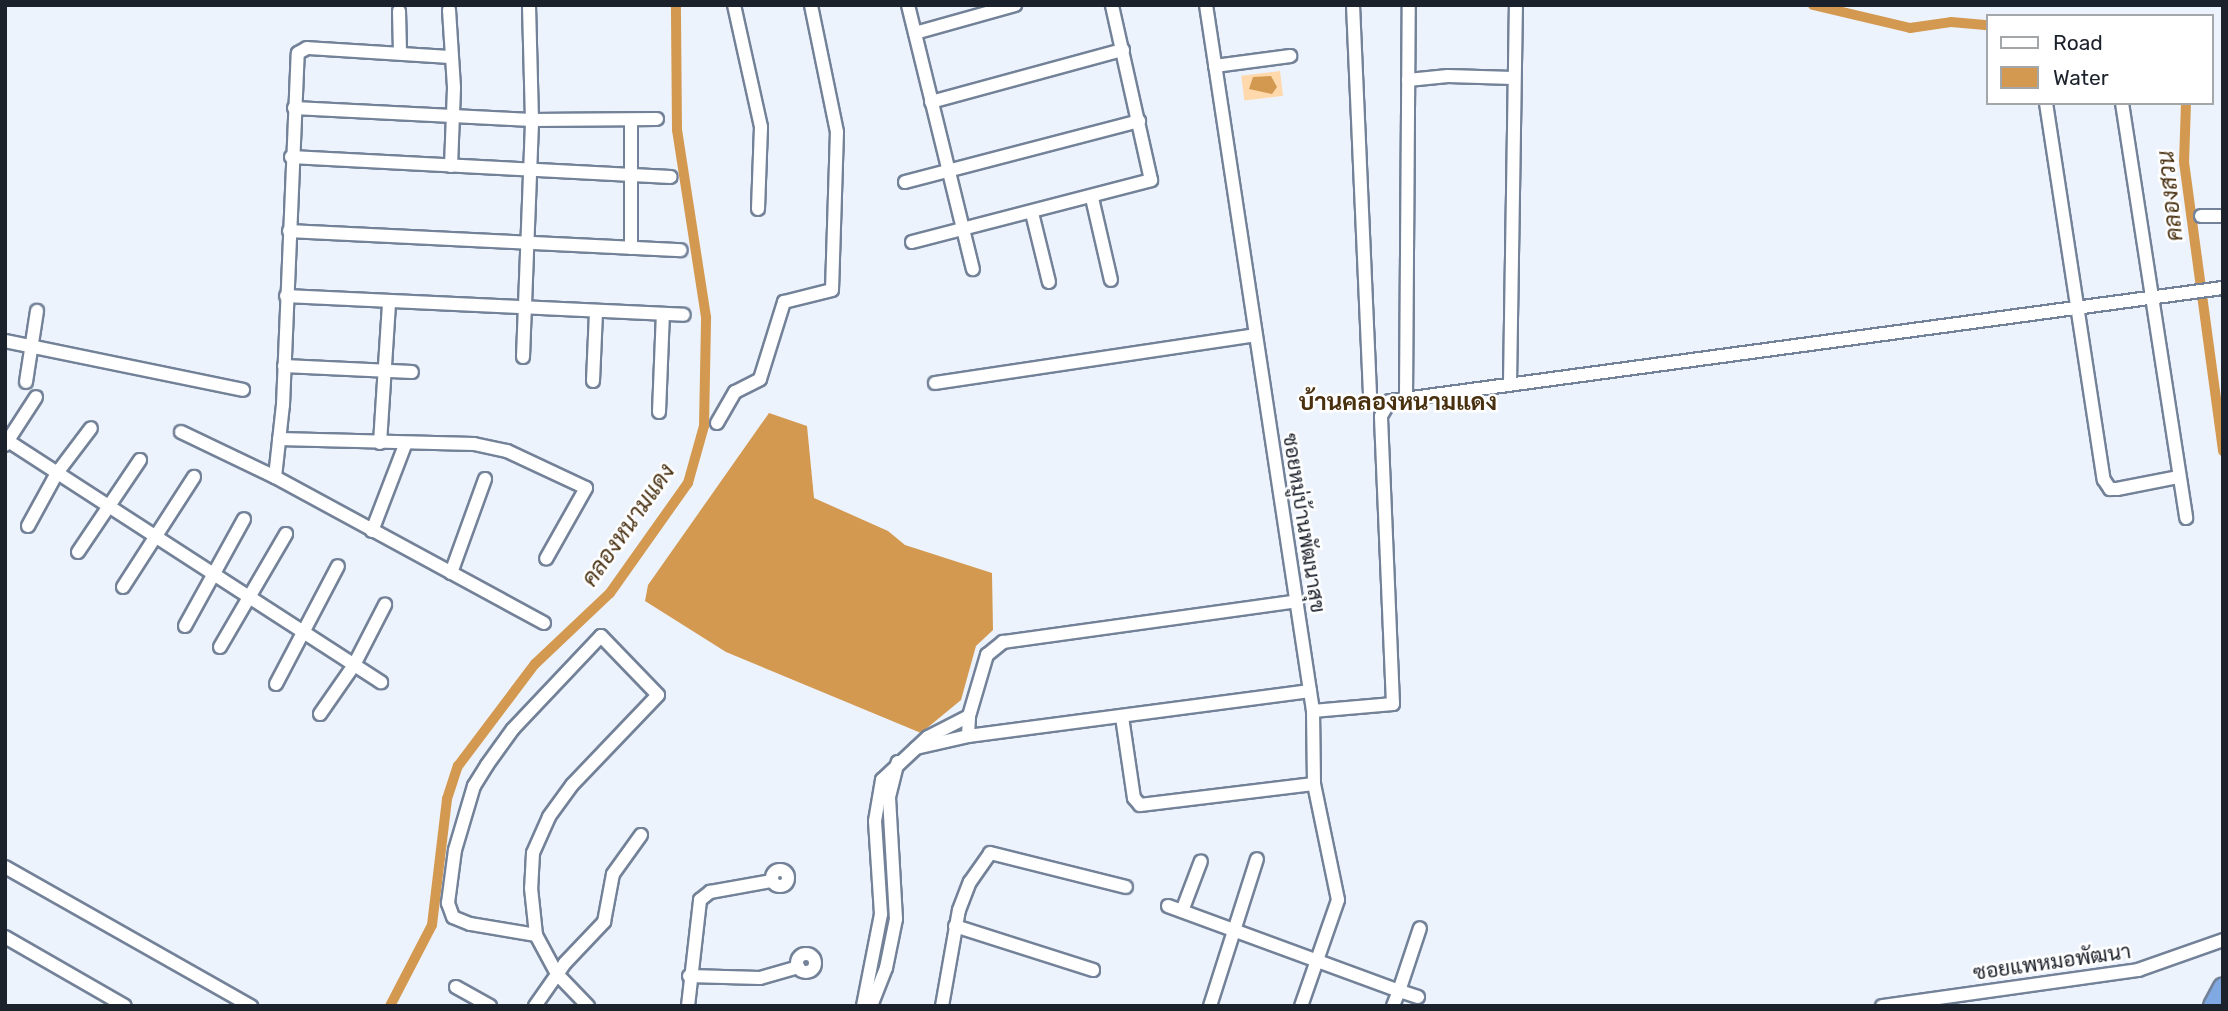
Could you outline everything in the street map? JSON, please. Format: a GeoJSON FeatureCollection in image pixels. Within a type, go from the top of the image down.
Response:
{"type":"FeatureCollection","features":[{"type":"Feature","properties":{"kind":"highway"},"geometry":{"type":"LineString","coordinates":[[2213,1006],[2223,987]]}},
{"type":"Feature","properties":{"kind":"street"},"geometry":{"type":"LineString","coordinates":[[523,357],[532,120],[529,5]]}},
{"type":"Feature","properties":{"kind":"street"},"geometry":{"type":"LineString","coordinates":[[734,5],[761,127],[758,209]]}},
{"type":"Feature","properties":{"kind":"street"},"geometry":{"type":"LineString","coordinates":[[717,423],[735,392],[761,379],[774,323],[785,302],[832,290],[837,132],[811,5]]}},
{"type":"Feature","properties":{"kind":"street"},"geometry":{"type":"LineString","coordinates":[[908,5],[973,269]]}},
{"type":"Feature","properties":{"kind":"street"},"geometry":{"type":"LineString","coordinates":[[915,33],[1015,5]]}},
{"type":"Feature","properties":{"kind":"street"},"geometry":{"type":"LineString","coordinates":[[912,242],[1093,198],[1151,180],[1112,5]]}},
{"type":"Feature","properties":{"kind":"street","name":"ซอยหมู่บ้านพัฒนาสุข"},"geometry":{"type":"LineString","coordinates":[[1207,5],[1313,711],[1314,784],[1338,900],[1301,1006]]}},
{"type":"Feature","properties":{"kind":"street"},"geometry":{"type":"LineString","coordinates":[[1353,5],[1370,401]]}},
{"type":"Feature","properties":{"kind":"street"},"geometry":{"type":"LineString","coordinates":[[1406,397],[1409,5]]}},
{"type":"Feature","properties":{"kind":"street"},"geometry":{"type":"LineString","coordinates":[[1510,383],[1516,5]]}},
{"type":"Feature","properties":{"kind":"street"},"geometry":{"type":"LineString","coordinates":[[449,10],[452,57],[451,166]]}},
{"type":"Feature","properties":{"kind":"street"},"geometry":{"type":"LineString","coordinates":[[399,11],[400,53]]}},
{"type":"Feature","properties":{"kind":"street"},"geometry":{"type":"LineString","coordinates":[[275,477],[284,366],[296,59],[300,49],[452,57]]}},
{"type":"Feature","properties":{"kind":"street"},"geometry":{"type":"LineString","coordinates":[[932,102],[1123,50]]}},
{"type":"Feature","properties":{"kind":"street"},"geometry":{"type":"LineString","coordinates":[[1216,66],[1290,56]]}},
{"type":"Feature","properties":{"kind":"street"},"geometry":{"type":"LineString","coordinates":[[1408,80],[1448,76],[1513,78]]}},
{"type":"Feature","properties":{"kind":"street"},"geometry":{"type":"LineString","coordinates":[[2046,105],[2106,485],[2117,489],[2179,477]]}},
{"type":"Feature","properties":{"kind":"street"},"geometry":{"type":"LineString","coordinates":[[2122,105],[2149,296],[2186,518]]}},
{"type":"Feature","properties":{"kind":"street"},"geometry":{"type":"LineString","coordinates":[[294,108],[532,120],[657,119]]}},
{"type":"Feature","properties":{"kind":"street"},"geometry":{"type":"LineString","coordinates":[[631,120],[631,248]]}},
{"type":"Feature","properties":{"kind":"street"},"geometry":{"type":"LineString","coordinates":[[905,182],[1139,121]]}},
{"type":"Feature","properties":{"kind":"street"},"geometry":{"type":"LineString","coordinates":[[291,157],[670,177]]}},
{"type":"Feature","properties":{"kind":"street"},"geometry":{"type":"LineString","coordinates":[[1093,198],[1111,281]]}},
{"type":"Feature","properties":{"kind":"street"},"geometry":{"type":"LineString","coordinates":[[1032,213],[1049,282]]}},
{"type":"Feature","properties":{"kind":"street"},"geometry":{"type":"LineString","coordinates":[[2201,216],[2223,216]]}},
{"type":"Feature","properties":{"kind":"street"},"geometry":{"type":"LineString","coordinates":[[289,231],[681,250]]}},
{"type":"Feature","properties":{"kind":"street"},"geometry":{"type":"LineString","coordinates":[[1313,711],[1393,704],[1381,416],[1390,401],[2217,288]]}},
{"type":"Feature","properties":{"kind":"street"},"geometry":{"type":"LineString","coordinates":[[286,296],[684,315]]}},
{"type":"Feature","properties":{"kind":"street"},"geometry":{"type":"LineString","coordinates":[[380,443],[389,302]]}},
{"type":"Feature","properties":{"kind":"street"},"geometry":{"type":"LineString","coordinates":[[26,382],[37,311]]}},
{"type":"Feature","properties":{"kind":"street"},"geometry":{"type":"LineString","coordinates":[[593,381],[596,312]]}},
{"type":"Feature","properties":{"kind":"street"},"geometry":{"type":"LineString","coordinates":[[659,412],[663,314]]}},
{"type":"Feature","properties":{"kind":"street"},"geometry":{"type":"LineString","coordinates":[[935,383],[1255,335]]}},
{"type":"Feature","properties":{"kind":"street"},"geometry":{"type":"LineString","coordinates":[[5,341],[243,390]]}},
{"type":"Feature","properties":{"kind":"street"},"geometry":{"type":"LineString","coordinates":[[284,366],[412,373]]}},
{"type":"Feature","properties":{"kind":"street"},"geometry":{"type":"LineString","coordinates":[[36,397],[6,441],[381,681]]}},
{"type":"Feature","properties":{"kind":"street"},"geometry":{"type":"LineString","coordinates":[[28,526],[58,473],[91,428]]}},
{"type":"Feature","properties":{"kind":"street"},"geometry":{"type":"LineString","coordinates":[[181,432],[275,477],[544,623]]}},
{"type":"Feature","properties":{"kind":"street"},"geometry":{"type":"LineString","coordinates":[[279,439],[495,446],[582,484],[586,491],[546,559]]}},
{"type":"Feature","properties":{"kind":"street"},"geometry":{"type":"LineString","coordinates":[[372,531],[405,445]]}},
{"type":"Feature","properties":{"kind":"street"},"geometry":{"type":"LineString","coordinates":[[78,552],[140,460]]}},
{"type":"Feature","properties":{"kind":"street"},"geometry":{"type":"LineString","coordinates":[[123,587],[194,477]]}},
{"type":"Feature","properties":{"kind":"street"},"geometry":{"type":"LineString","coordinates":[[451,573],[485,479]]}},
{"type":"Feature","properties":{"kind":"street"},"geometry":{"type":"LineString","coordinates":[[185,626],[216,575],[244,519]]}},
{"type":"Feature","properties":{"kind":"street"},"geometry":{"type":"LineString","coordinates":[[220,647],[286,534]]}},
{"type":"Feature","properties":{"kind":"street"},"geometry":{"type":"LineString","coordinates":[[276,684],[338,566]]}},
{"type":"Feature","properties":{"kind":"street"},"geometry":{"type":"LineString","coordinates":[[968,736],[969,716],[987,655],[1003,642],[1297,601]]}},
{"type":"Feature","properties":{"kind":"street"},"geometry":{"type":"LineString","coordinates":[[320,714],[355,664],[385,605]]}},
{"type":"Feature","properties":{"kind":"street"},"geometry":{"type":"LineString","coordinates":[[536,935],[470,924],[453,917],[448,903],[455,850],[474,786],[487,765],[513,729],[601,636],[658,695],[572,785],[549,817],[533,853],[536,935],[557,974],[588,1006]]}},
{"type":"Feature","properties":{"kind":"street"},"geometry":{"type":"LineString","coordinates":[[916,748],[968,736],[1310,691]]}},
{"type":"Feature","properties":{"kind":"street"},"geometry":{"type":"LineString","coordinates":[[866,1004],[881,914],[875,805],[882,780],[898,762],[916,748],[969,716]]}},
{"type":"Feature","properties":{"kind":"street"},"geometry":{"type":"LineString","coordinates":[[1122,717],[1134,798],[1140,805],[1314,784]]}},
{"type":"Feature","properties":{"kind":"street"},"geometry":{"type":"LineString","coordinates":[[535,1006],[557,974],[604,922],[613,874],[641,835]]}},
{"type":"Feature","properties":{"kind":"street"},"geometry":{"type":"LineString","coordinates":[[942,1006],[955,926],[970,882],[990,853],[1126,887]]}},
{"type":"Feature","properties":{"kind":"street"},"geometry":{"type":"LineString","coordinates":[[1210,1006],[1257,859]]}},
{"type":"Feature","properties":{"kind":"street"},"geometry":{"type":"LineString","coordinates":[[1182,911],[1201,861]]}},
{"type":"Feature","properties":{"kind":"street"},"geometry":{"type":"LineString","coordinates":[[5,867],[251,1006]]}},
{"type":"Feature","properties":{"kind":"street"},"geometry":{"type":"LineString","coordinates":[[688,1006],[689,976],[703,897],[772,881]]}},
{"type":"Feature","properties":{"kind":"street"},"geometry":{"type":"LineString","coordinates":[[1168,905],[1418,997]]}},
{"type":"Feature","properties":{"kind":"street"},"geometry":{"type":"LineString","coordinates":[[955,926],[1093,970]]}},
{"type":"Feature","properties":{"kind":"street"},"geometry":{"type":"LineString","coordinates":[[1393,1006],[1420,928]]}},
{"type":"Feature","properties":{"kind":"street"},"geometry":{"type":"LineString","coordinates":[[5,937],[125,1006]]}},
{"type":"Feature","properties":{"kind":"street","name":"ซอยแพหมอพัฒนา"},"geometry":{"type":"LineString","coordinates":[[1882,1006],[2138,970],[2223,940]]}},
{"type":"Feature","properties":{"kind":"street"},"geometry":{"type":"LineString","coordinates":[[689,976],[760,978],[798,967]]}},
{"type":"Feature","properties":{"kind":"street"},"geometry":{"type":"LineString","coordinates":[[456,987],[490,1006]]}},
{"type":"Feature","properties":{"kind":"shaded area"},"geometry":{"type":"Polygon","coordinates":[[[1280,71],[1283,96],[1244,101],[1241,76],[1280,71]]]}},
{"type":"Feature","properties":{"kind":"water"},"geometry":{"type":"Polygon","coordinates":[[[1271,76],[1277,87],[1272,94],[1249,89],[1253,77],[1271,76]]]}},
{"type":"Feature","properties":{"kind":"water"},"geometry":{"type":"Polygon","coordinates":[[[769,413],[807,426],[814,498],[888,531],[905,545],[992,573],[993,630],[976,646],[961,700],[921,733],[726,652],[645,601],[648,585],[769,413]]]}},
{"type":"Feature","properties":{"kind":"waterway","name":"คลองหนามแดง"},"geometry":{"type":"LineString","coordinates":[[390,1006],[432,925],[447,799],[458,766],[535,664],[610,593],[688,483],[704,426],[706,317],[677,130],[676,5]]}},
{"type":"Feature","properties":{"kind":"waterway","name":"คลองสวน"},"geometry":{"type":"LineString","coordinates":[[1813,5],[1910,28],[1951,22],[1986,25]]}},
{"type":"Feature","properties":{"kind":"waterway","name":"คลองสวน"},"geometry":{"type":"LineString","coordinates":[[2186,105],[2184,162],[2223,451]]}},
{"type":"Feature","properties":{"kind":"district","name":"บ้านคลองหนามแดง"},"geometry":{"type":"Point","coordinates":[1398,403]}}]}
